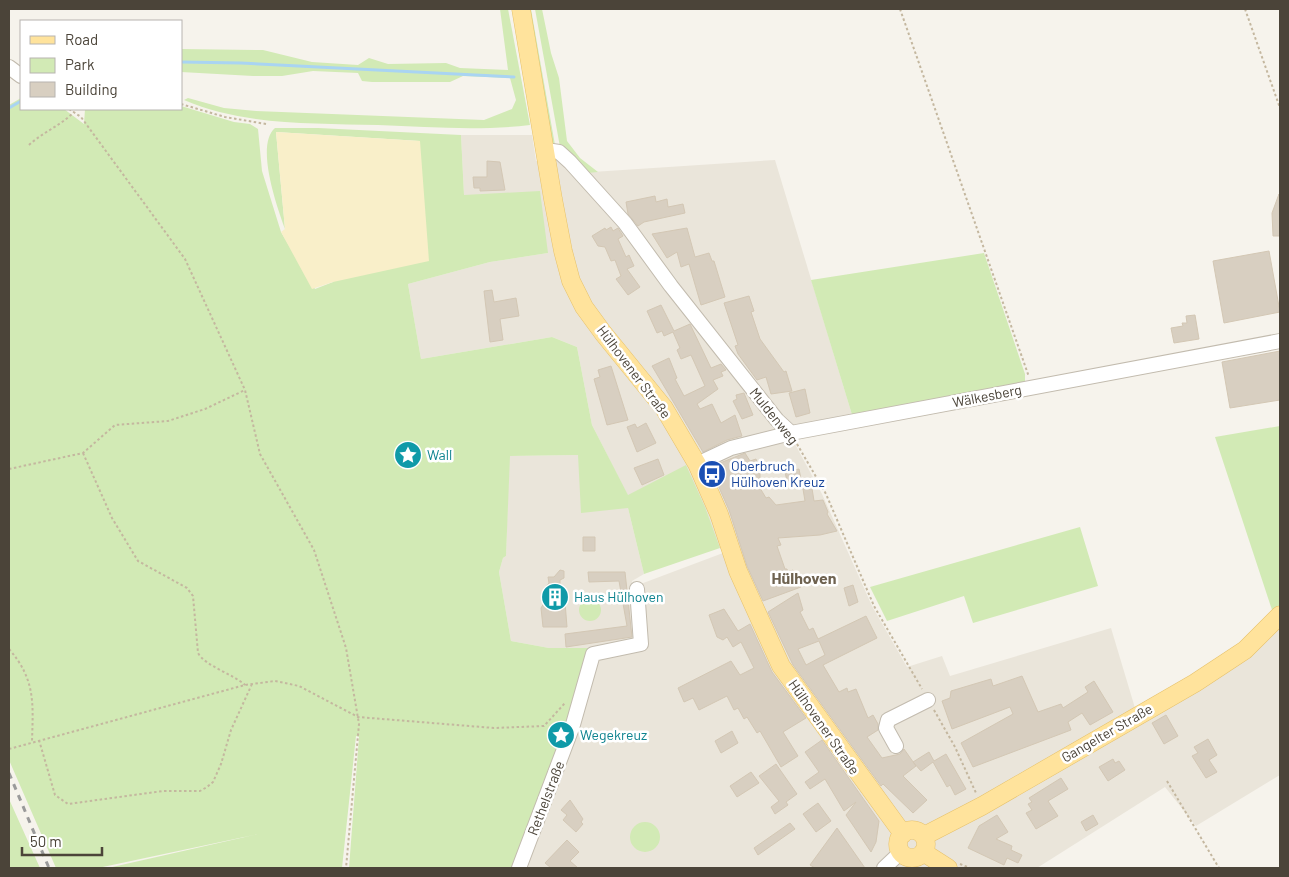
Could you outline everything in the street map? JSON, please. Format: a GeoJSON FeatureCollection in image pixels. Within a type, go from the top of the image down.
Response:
{"type":"FeatureCollection","features":[{"type":"Feature","properties":{"kind":"main road","name":"Hülhovener Straße"},"geometry":{"type":"LineString","coordinates":[[521,9],[563,251],[571,281],[584,307],[664,408],[696,464],[719,514],[738,571],[781,666],[903,834]]}},
{"type":"Feature","properties":{"kind":"main road","name":"Gangelter Straße"},"geometry":{"type":"LineString","coordinates":[[924,844],[982,806],[1195,683],[1245,650],[1280,615]]}},
{"type":"Feature","properties":{"kind":"main road"},"geometry":{"type":"LineString","coordinates":[[924,844],[912,858],[901,852],[898,842],[903,834],[914,830],[924,844],[954,866]]}},
{"type":"Feature","properties":{"kind":"street"},"geometry":{"type":"LineString","coordinates":[[9,67],[20,75]]}},
{"type":"Feature","properties":{"kind":"street","name":"Muldenweg"},"geometry":{"type":"LineString","coordinates":[[546,150],[559,152],[570,162],[625,223],[671,286],[777,420],[791,433]]}},
{"type":"Feature","properties":{"kind":"street","name":"Wälkesberg"},"geometry":{"type":"LineString","coordinates":[[696,464],[731,448],[791,433],[1280,340]]}},
{"type":"Feature","properties":{"kind":"street","name":"Rethelstraße"},"geometry":{"type":"LineString","coordinates":[[519,868],[572,728],[593,654],[641,644],[637,589]]}},
{"type":"Feature","properties":{"kind":"street"},"geometry":{"type":"LineString","coordinates":[[896,746],[886,728],[888,720],[928,700]]}},
{"type":"Feature","properties":{"kind":"street"},"geometry":{"type":"LineString","coordinates":[[884,868],[901,852]]}},
{"type":"Feature","properties":{"kind":"path"},"geometry":{"type":"LineString","coordinates":[[900,9],[1032,388]]}},
{"type":"Feature","properties":{"kind":"path"},"geometry":{"type":"LineString","coordinates":[[1245,9],[1280,108]]}},
{"type":"Feature","properties":{"kind":"path"},"geometry":{"type":"LineString","coordinates":[[182,104],[225,117],[266,124]]}},
{"type":"Feature","properties":{"kind":"path"},"geometry":{"type":"LineString","coordinates":[[71,110],[81,117],[184,260],[245,390],[260,454],[314,550],[346,648],[358,717],[346,868]]}},
{"type":"Feature","properties":{"kind":"path"},"geometry":{"type":"LineString","coordinates":[[29,145],[39,135],[62,124],[74,112]]}},
{"type":"Feature","properties":{"kind":"path"},"geometry":{"type":"LineString","coordinates":[[9,469],[83,453],[115,425],[168,420],[205,409],[245,390]]}},
{"type":"Feature","properties":{"kind":"path","name":"Muldenweg"},"geometry":{"type":"LineString","coordinates":[[791,433],[826,494],[874,606],[955,747],[982,806]]}},
{"type":"Feature","properties":{"kind":"path"},"geometry":{"type":"LineString","coordinates":[[83,453],[112,518],[138,561],[187,588],[193,596],[198,653],[201,659],[235,676],[245,685]]}},
{"type":"Feature","properties":{"kind":"path"},"geometry":{"type":"LineString","coordinates":[[9,649],[24,669],[31,688],[32,742]]}},
{"type":"Feature","properties":{"kind":"path"},"geometry":{"type":"LineString","coordinates":[[9,749],[245,685],[275,681],[299,686],[358,717],[494,728],[544,726],[564,706],[568,698]]}},
{"type":"Feature","properties":{"kind":"path"},"geometry":{"type":"LineString","coordinates":[[39,740],[55,795],[68,804],[163,792],[200,791],[213,782],[225,753],[231,730],[252,684]]}},
{"type":"Feature","properties":{"kind":"path"},"geometry":{"type":"LineString","coordinates":[[1167,781],[1219,868]]}},
{"type":"Feature","properties":{"kind":"path"},"geometry":{"type":"LineString","coordinates":[[954,866],[970,868]]}},
{"type":"Feature","properties":{"kind":"shaded area"},"geometry":{"type":"Polygon","coordinates":[[[461,135],[532,135],[536,161],[562,158],[577,173],[775,160],[853,418],[789,433],[822,494],[872,606],[907,667],[942,656],[950,676],[1111,628],[1135,708],[1279,628],[1280,775],[1196,826],[1165,787],[1037,868],[523,868],[596,656],[645,645],[638,585],[723,553],[720,548],[628,496],[592,425],[577,347],[552,337],[421,359],[408,284],[490,262],[548,253],[464,195],[461,135]]]}},
{"type":"Feature","properties":{"kind":"shaded area","name":"Haus Hülhoven"},"geometry":{"type":"Polygon","coordinates":[[[578,455],[628,508],[644,574],[632,581],[639,642],[594,648],[549,648],[511,641],[499,572],[503,558],[506,556],[509,456],[578,455]]]}},
{"type":"Feature","properties":{"kind":"green space"},"geometry":{"type":"Polygon","coordinates":[[[500,9],[508,9],[530,125],[454,128],[280,122],[231,115],[184,100],[188,98],[224,108],[256,111],[484,120],[512,109],[516,100],[510,78],[463,76],[450,82],[372,82],[362,81],[358,73],[313,71],[282,76],[253,76],[182,72],[182,49],[263,50],[312,62],[358,65],[369,58],[388,64],[446,63],[460,68],[508,70],[500,9]]]}},
{"type":"Feature","properties":{"kind":"green space"},"geometry":{"type":"Polygon","coordinates":[[[528,9],[531,9],[555,145],[551,141],[528,9]]]}},
{"type":"Feature","properties":{"kind":"green space"},"geometry":{"type":"Polygon","coordinates":[[[535,9],[542,9],[551,53],[559,78],[567,141],[580,158],[598,172],[587,173],[560,147],[535,9]]]}},
{"type":"Feature","properties":{"kind":"green space"},"geometry":{"type":"Polygon","coordinates":[[[20,99],[20,110],[65,110],[84,124],[85,110],[182,110],[182,106],[234,122],[250,124],[258,129],[262,171],[281,232],[315,289],[333,282],[420,141],[276,132],[285,229],[273,192],[267,162],[269,136],[275,128],[318,128],[461,135],[464,195],[540,191],[548,253],[490,262],[408,284],[421,359],[552,337],[577,347],[592,425],[628,495],[686,465],[705,507],[720,548],[644,574],[628,508],[581,513],[578,455],[510,456],[506,556],[503,558],[499,572],[511,641],[549,648],[594,648],[516,868],[349,868],[359,737],[356,736],[342,868],[108,868],[258,834],[98,868],[56,868],[9,760],[9,105],[20,99]]]}},
{"type":"Feature","properties":{"kind":"green space"},"geometry":{"type":"Polygon","coordinates":[[[984,253],[1025,374],[1025,381],[1022,386],[853,418],[811,280],[984,253]]]}},
{"type":"Feature","properties":{"kind":"green space"},"geometry":{"type":"Polygon","coordinates":[[[1280,426],[1280,609],[1274,616],[1215,437],[1280,426]]]}},
{"type":"Feature","properties":{"kind":"green space"},"geometry":{"type":"Polygon","coordinates":[[[1080,527],[1098,586],[973,623],[964,596],[887,621],[870,587],[1080,527]]]}},
{"type":"Feature","properties":{"kind":"green space"},"geometry":{"type":"Polygon","coordinates":[[[590,599],[598,602],[601,610],[598,618],[590,621],[582,618],[579,610],[582,602],[590,599]]]}},
{"type":"Feature","properties":{"kind":"green space"},"geometry":{"type":"Polygon","coordinates":[[[9,799],[40,868],[9,868],[9,799]]]}},
{"type":"Feature","properties":{"kind":"green space"},"geometry":{"type":"Polygon","coordinates":[[[645,822],[656,826],[660,837],[656,848],[645,852],[634,848],[630,837],[634,826],[645,822]]]}},
{"type":"Feature","properties":{"kind":"sand"},"geometry":{"type":"Polygon","coordinates":[[[276,132],[420,141],[429,261],[333,282],[312,289],[281,232],[285,229],[276,132]]]}},
{"type":"Feature","properties":{"kind":"building"},"geometry":{"type":"Polygon","coordinates":[[[487,161],[500,162],[505,190],[480,191],[480,188],[474,188],[473,177],[487,177],[487,161]]]}},
{"type":"Feature","properties":{"kind":"building"},"geometry":{"type":"Polygon","coordinates":[[[1279,194],[1280,236],[1273,236],[1272,213],[1279,194]]]}},
{"type":"Feature","properties":{"kind":"building"},"geometry":{"type":"Polygon","coordinates":[[[655,196],[656,202],[667,199],[668,207],[683,204],[685,213],[644,222],[638,226],[628,214],[626,202],[655,196]]]}},
{"type":"Feature","properties":{"kind":"building"},"geometry":{"type":"Polygon","coordinates":[[[611,227],[613,231],[618,228],[623,236],[618,239],[626,257],[629,255],[634,266],[627,269],[640,287],[628,295],[616,279],[621,276],[615,260],[611,261],[605,247],[598,246],[592,236],[605,228],[606,230],[611,227]]]}},
{"type":"Feature","properties":{"kind":"building"},"geometry":{"type":"Polygon","coordinates":[[[687,228],[695,257],[709,253],[712,261],[714,261],[725,297],[701,305],[689,264],[681,267],[677,252],[667,258],[652,234],[687,228]]]}},
{"type":"Feature","properties":{"kind":"building"},"geometry":{"type":"Polygon","coordinates":[[[1269,251],[1280,312],[1224,323],[1213,261],[1269,251]]]}},
{"type":"Feature","properties":{"kind":"building"},"geometry":{"type":"Polygon","coordinates":[[[492,290],[494,302],[516,298],[519,316],[500,319],[503,340],[490,342],[484,291],[492,290]]]}},
{"type":"Feature","properties":{"kind":"building"},"geometry":{"type":"Polygon","coordinates":[[[749,296],[754,311],[751,312],[760,339],[784,372],[786,371],[792,391],[771,394],[766,377],[757,380],[738,354],[735,346],[738,345],[724,303],[749,296]]]}},
{"type":"Feature","properties":{"kind":"building"},"geometry":{"type":"Polygon","coordinates":[[[661,305],[674,331],[690,324],[711,368],[721,364],[726,370],[721,372],[723,376],[713,380],[718,389],[697,404],[700,409],[712,404],[721,423],[735,415],[742,436],[727,440],[703,452],[652,366],[669,358],[677,378],[675,379],[684,396],[705,386],[691,355],[681,359],[677,350],[680,348],[673,332],[664,336],[662,331],[657,333],[647,311],[661,305]]]}},
{"type":"Feature","properties":{"kind":"building"},"geometry":{"type":"Polygon","coordinates":[[[1195,315],[1199,339],[1174,343],[1171,328],[1183,326],[1182,323],[1187,323],[1186,316],[1195,315]]]}},
{"type":"Feature","properties":{"kind":"building"},"geometry":{"type":"Polygon","coordinates":[[[1280,351],[1280,400],[1230,408],[1222,362],[1280,351]]]}},
{"type":"Feature","properties":{"kind":"building"},"geometry":{"type":"Polygon","coordinates":[[[611,366],[628,420],[607,425],[594,379],[600,377],[598,370],[611,366]]]}},
{"type":"Feature","properties":{"kind":"building"},"geometry":{"type":"Polygon","coordinates":[[[805,389],[810,413],[796,417],[789,393],[805,389]]]}},
{"type":"Feature","properties":{"kind":"building"},"geometry":{"type":"Polygon","coordinates":[[[744,393],[753,415],[742,419],[733,401],[737,399],[736,395],[744,393]]]}},
{"type":"Feature","properties":{"kind":"building"},"geometry":{"type":"Polygon","coordinates":[[[646,423],[656,443],[637,452],[627,427],[635,424],[637,428],[646,423]]]}},
{"type":"Feature","properties":{"kind":"building"},"geometry":{"type":"Polygon","coordinates":[[[745,453],[750,461],[756,459],[760,471],[760,488],[766,498],[769,497],[776,505],[805,501],[802,483],[811,482],[814,501],[823,500],[828,512],[827,514],[837,531],[820,535],[778,538],[781,545],[777,546],[785,569],[788,572],[793,570],[801,587],[763,601],[747,566],[729,510],[710,467],[745,453]]]}},
{"type":"Feature","properties":{"kind":"building"},"geometry":{"type":"Polygon","coordinates":[[[658,459],[664,475],[642,485],[634,468],[658,459]]]}},
{"type":"Feature","properties":{"kind":"building"},"geometry":{"type":"Polygon","coordinates":[[[799,469],[801,479],[787,481],[785,472],[799,469]]]}},
{"type":"Feature","properties":{"kind":"building"},"geometry":{"type":"Polygon","coordinates":[[[583,537],[595,537],[595,551],[583,551],[583,537]]]}},
{"type":"Feature","properties":{"kind":"building","name":"Haus Hülhoven"},"geometry":{"type":"Polygon","coordinates":[[[560,570],[564,571],[564,578],[560,580],[560,602],[565,602],[567,627],[543,627],[541,608],[544,603],[544,588],[549,583],[548,577],[554,577],[560,570]]]}},
{"type":"Feature","properties":{"kind":"building"},"geometry":{"type":"Polygon","coordinates":[[[588,572],[625,572],[632,637],[566,647],[565,634],[627,626],[619,581],[589,582],[588,572]]]}},
{"type":"Feature","properties":{"kind":"building"},"geometry":{"type":"Polygon","coordinates":[[[853,585],[858,602],[849,606],[844,588],[853,585]]]}},
{"type":"Feature","properties":{"kind":"building"},"geometry":{"type":"Polygon","coordinates":[[[798,593],[803,610],[800,612],[809,630],[813,628],[818,639],[866,616],[877,638],[823,665],[839,692],[847,688],[848,692],[856,689],[868,718],[873,715],[878,724],[878,730],[867,737],[882,758],[900,754],[904,749],[916,766],[903,776],[927,800],[913,813],[883,784],[881,786],[793,665],[768,612],[798,593]],[[819,641],[798,649],[806,665],[825,655],[819,641]]]}},
{"type":"Feature","properties":{"kind":"building"},"geometry":{"type":"Polygon","coordinates":[[[724,609],[738,631],[750,624],[772,672],[806,718],[783,732],[798,756],[781,767],[760,731],[757,733],[747,717],[744,719],[738,708],[734,710],[727,696],[699,710],[693,698],[684,702],[678,688],[731,661],[740,675],[754,668],[741,642],[733,647],[727,637],[723,640],[717,637],[709,615],[724,609]]]}},
{"type":"Feature","properties":{"kind":"building"},"geometry":{"type":"Polygon","coordinates":[[[1022,676],[1038,712],[1061,704],[1063,708],[1088,692],[1085,687],[1094,681],[1113,712],[1090,725],[1082,713],[1068,722],[1071,730],[973,767],[961,743],[1013,714],[1010,707],[952,729],[942,701],[950,698],[951,691],[991,679],[993,686],[1022,676]]]}},
{"type":"Feature","properties":{"kind":"building"},"geometry":{"type":"Polygon","coordinates":[[[1166,715],[1178,736],[1164,744],[1152,723],[1166,715]]]}},
{"type":"Feature","properties":{"kind":"building"},"geometry":{"type":"Polygon","coordinates":[[[732,731],[738,743],[721,753],[715,741],[732,731]]]}},
{"type":"Feature","properties":{"kind":"building"},"geometry":{"type":"Polygon","coordinates":[[[1208,739],[1217,755],[1209,760],[1217,772],[1206,778],[1192,756],[1198,753],[1194,747],[1208,739]]]}},
{"type":"Feature","properties":{"kind":"building"},"geometry":{"type":"Polygon","coordinates":[[[822,740],[879,821],[876,842],[871,852],[846,815],[856,802],[844,811],[825,779],[810,789],[805,782],[819,772],[805,752],[822,740]]]}},
{"type":"Feature","properties":{"kind":"building"},"geometry":{"type":"Polygon","coordinates":[[[929,752],[934,761],[946,754],[966,789],[955,795],[950,785],[947,787],[933,762],[921,771],[913,762],[929,752]]]}},
{"type":"Feature","properties":{"kind":"building"},"geometry":{"type":"Polygon","coordinates":[[[1113,759],[1115,763],[1119,761],[1125,770],[1108,781],[1099,767],[1113,759]]]}},
{"type":"Feature","properties":{"kind":"building"},"geometry":{"type":"Polygon","coordinates":[[[776,764],[797,794],[786,802],[788,805],[775,814],[771,807],[779,801],[759,776],[776,764]]]}},
{"type":"Feature","properties":{"kind":"building"},"geometry":{"type":"Polygon","coordinates":[[[751,772],[759,783],[737,797],[730,786],[751,772]]]}},
{"type":"Feature","properties":{"kind":"building"},"geometry":{"type":"Polygon","coordinates":[[[1061,778],[1068,789],[1048,801],[1058,816],[1036,829],[1026,813],[1032,810],[1028,804],[1032,802],[1029,798],[1061,778]]]}},
{"type":"Feature","properties":{"kind":"building"},"geometry":{"type":"Polygon","coordinates":[[[570,800],[583,819],[581,822],[583,824],[576,832],[563,820],[567,815],[561,810],[570,800]]]}},
{"type":"Feature","properties":{"kind":"building"},"geometry":{"type":"Polygon","coordinates":[[[818,803],[831,821],[816,832],[803,814],[818,803]]]}},
{"type":"Feature","properties":{"kind":"building"},"geometry":{"type":"Polygon","coordinates":[[[997,815],[1008,832],[996,839],[1012,846],[1011,850],[1022,855],[1018,863],[1007,858],[1004,865],[968,848],[979,826],[997,815]]]}},
{"type":"Feature","properties":{"kind":"building"},"geometry":{"type":"Polygon","coordinates":[[[1093,815],[1098,824],[1086,831],[1081,822],[1093,815]]]}},
{"type":"Feature","properties":{"kind":"building"},"geometry":{"type":"Polygon","coordinates":[[[790,823],[795,829],[758,855],[754,848],[790,823]]]}},
{"type":"Feature","properties":{"kind":"building"},"geometry":{"type":"Polygon","coordinates":[[[837,828],[865,868],[815,868],[810,865],[837,828]]]}},
{"type":"Feature","properties":{"kind":"building"},"geometry":{"type":"Polygon","coordinates":[[[567,840],[579,852],[570,861],[578,868],[551,868],[545,863],[567,840]]]}},
{"type":"Feature","properties":{"kind":"waterway"},"geometry":{"type":"LineString","coordinates":[[182,62],[241,63],[514,77]]}},
{"type":"Feature","properties":{"kind":"waterway"},"geometry":{"type":"LineString","coordinates":[[9,108],[20,102]]}},
{"type":"Feature","properties":{"kind":"railway"},"geometry":{"type":"LineString","coordinates":[[9,773],[49,868]]}},
{"type":"Feature","properties":{"kind":"place","name":"Wall"},"geometry":{"type":"Point","coordinates":[408,455]}},
{"type":"Feature","properties":{"kind":"place","name":"Oberbruch Hülhoven Kreuz"},"geometry":{"type":"Point","coordinates":[712,474]}},
{"type":"Feature","properties":{"kind":"place","name":"Haus Hülhoven"},"geometry":{"type":"Point","coordinates":[555,597]}},
{"type":"Feature","properties":{"kind":"place","name":"Wegekreuz"},"geometry":{"type":"Point","coordinates":[561,735]}},
{"type":"Feature","properties":{"kind":"district","name":"Hülhoven"},"geometry":{"type":"Point","coordinates":[804,578]}}]}
